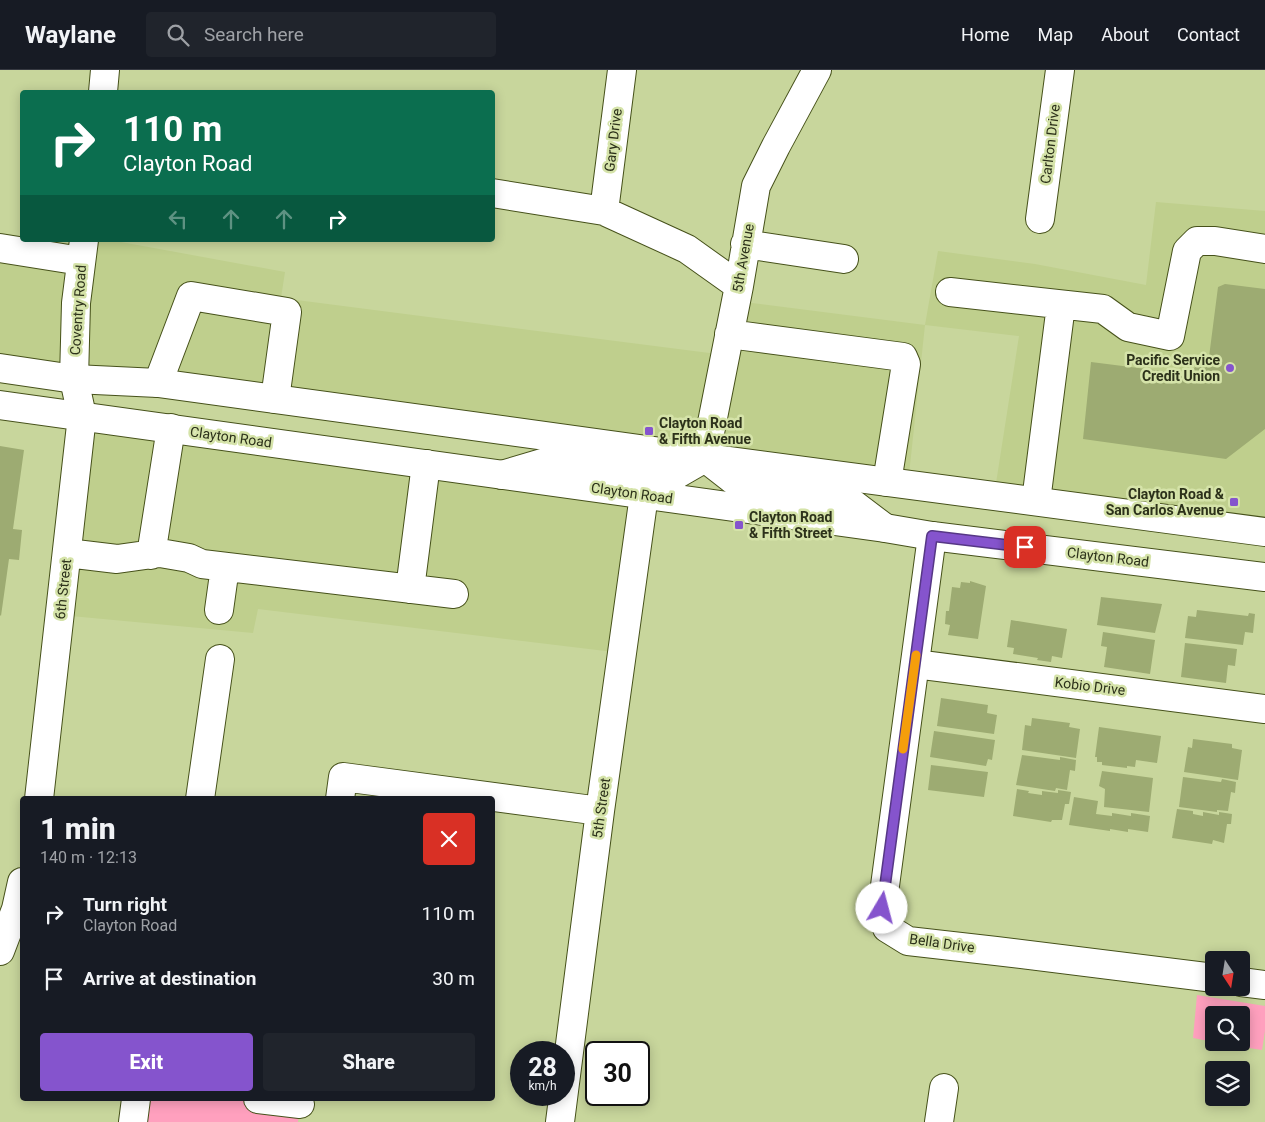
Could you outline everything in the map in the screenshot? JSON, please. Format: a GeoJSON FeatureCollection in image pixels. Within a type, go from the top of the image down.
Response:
{"type":"FeatureCollection","features":[{"type":"Feature","properties":{"kind":"street"},"geometry":{"type":"LineString","coordinates":[[103,90],[105,70]]}},
{"type":"Feature","properties":{"kind":"street","name":"Gary Drive"},"geometry":{"type":"LineString","coordinates":[[604,211],[622,70]]}},
{"type":"Feature","properties":{"kind":"street","name":"5th Avenue"},"geometry":{"type":"LineString","coordinates":[[706,458],[756,186],[817,70]]}},
{"type":"Feature","properties":{"kind":"street","name":"Carlton Drive"},"geometry":{"type":"LineString","coordinates":[[1040,219],[1060,70]]}},
{"type":"Feature","properties":{"kind":"street"},"geometry":{"type":"LineString","coordinates":[[495,193],[604,211],[687,248],[739,286]]}},
{"type":"Feature","properties":{"kind":"street"},"geometry":{"type":"LineString","coordinates":[[950,292],[1103,309],[1128,327],[1170,336],[1187,251],[1197,241],[1215,241],[1265,250]]}},
{"type":"Feature","properties":{"kind":"street"},"geometry":{"type":"LineString","coordinates":[[745,244],[844,259]]}},
{"type":"Feature","properties":{"kind":"street"},"geometry":{"type":"LineString","coordinates":[[0,248],[83,250]]}},
{"type":"Feature","properties":{"kind":"street","name":"Coventry Road"},"geometry":{"type":"LineString","coordinates":[[74,379],[76,303],[83,250]]}},
{"type":"Feature","properties":{"kind":"street"},"geometry":{"type":"LineString","coordinates":[[158,383],[191,296],[287,312],[275,399]]}},
{"type":"Feature","properties":{"kind":"street"},"geometry":{"type":"LineString","coordinates":[[1036,502],[1061,305]]}},
{"type":"Feature","properties":{"kind":"street"},"geometry":{"type":"LineString","coordinates":[[729,334],[903,357],[906,364],[887,482]]}},
{"type":"Feature","properties":{"kind":"street"},"geometry":{"type":"LineString","coordinates":[[0,368],[74,379],[158,383],[1265,532]]}},
{"type":"Feature","properties":{"kind":"street","name":"6th Street"},"geometry":{"type":"LineString","coordinates":[[39,796],[82,416],[74,379]]}},
{"type":"Feature","properties":{"kind":"street","name":"Clayton Road"},"geometry":{"type":"LineString","coordinates":[[0,405],[932,536],[1265,577]]}},
{"type":"Feature","properties":{"kind":"street"},"geometry":{"type":"LineString","coordinates":[[151,555],[171,428]]}},
{"type":"Feature","properties":{"kind":"street"},"geometry":{"type":"LineString","coordinates":[[502,475],[556,460],[672,477],[706,458]]}},
{"type":"Feature","properties":{"kind":"street"},"geometry":{"type":"LineString","coordinates":[[706,458],[737,483],[848,500],[885,528]]}},
{"type":"Feature","properties":{"kind":"street"},"geometry":{"type":"LineString","coordinates":[[410,589],[426,464]]}},
{"type":"Feature","properties":{"kind":"street","name":"5th Street"},"geometry":{"type":"LineString","coordinates":[[560,1122],[600,811],[644,495]]}},
{"type":"Feature","properties":{"kind":"street","name":"Bella Drive"},"geometry":{"type":"LineString","coordinates":[[932,536],[882,908],[887,928],[908,941],[996,950],[1205,977]]}},
{"type":"Feature","properties":{"kind":"street"},"geometry":{"type":"LineString","coordinates":[[67,553],[117,559],[160,554],[189,558],[202,564],[454,594]]}},
{"type":"Feature","properties":{"kind":"street"},"geometry":{"type":"LineString","coordinates":[[219,610],[225,567]]}},
{"type":"Feature","properties":{"kind":"street"},"geometry":{"type":"LineString","coordinates":[[200,796],[220,659]]}},
{"type":"Feature","properties":{"kind":"street","name":"Kobio Drive"},"geometry":{"type":"LineString","coordinates":[[915,664],[1265,709]]}},
{"type":"Feature","properties":{"kind":"street"},"geometry":{"type":"LineString","coordinates":[[340,796],[343,777],[487,796]]}},
{"type":"Feature","properties":{"kind":"street"},"geometry":{"type":"LineString","coordinates":[[495,797],[600,811]]}},
{"type":"Feature","properties":{"kind":"street"},"geometry":{"type":"LineString","coordinates":[[0,951],[20,893]]}},
{"type":"Feature","properties":{"kind":"street"},"geometry":{"type":"LineString","coordinates":[[1250,983],[1265,985]]}},
{"type":"Feature","properties":{"kind":"street"},"geometry":{"type":"LineString","coordinates":[[939,1122],[944,1088]]}},
{"type":"Feature","properties":{"kind":"street"},"geometry":{"type":"LineString","coordinates":[[133,1122],[136,1101]]}},
{"type":"Feature","properties":{"kind":"street"},"geometry":{"type":"LineString","coordinates":[[267,1101],[300,1108]]}},
{"type":"Feature","properties":{"kind":"shaded area"},"geometry":{"type":"Polygon","coordinates":[[[1156,202],[1265,211],[1265,532],[994,496],[1019,336],[925,325],[938,251],[1035,264],[1146,285],[1156,202]]]}},
{"type":"Feature","properties":{"kind":"shaded area"},"geometry":{"type":"Polygon","coordinates":[[[0,235],[20,239],[20,242],[38,242],[82,250],[84,242],[121,242],[285,272],[281,298],[725,355],[736,301],[925,325],[908,484],[0,368],[0,235]]]}},
{"type":"Feature","properties":{"kind":"shaded area"},"geometry":{"type":"Polygon","coordinates":[[[82,416],[644,495],[622,653],[258,609],[253,633],[60,615],[82,416]]]}},
{"type":"Feature","properties":{"kind":"shaded area"},"geometry":{"type":"Polygon","coordinates":[[[1197,995],[1265,1006],[1265,1031],[1262,1050],[1250,1048],[1250,1006],[1205,1006],[1205,1040],[1193,1038],[1197,995]]]}},
{"type":"Feature","properties":{"kind":"shaded area"},"geometry":{"type":"Polygon","coordinates":[[[136,1101],[275,1101],[300,1104],[298,1122],[133,1122],[136,1101]]]}},
{"type":"Feature","properties":{"kind":"building","name":"Pacific Service Credit Union"},"geometry":{"type":"Polygon","coordinates":[[[1225,284],[1265,289],[1265,429],[1226,459],[1083,439],[1091,362],[1186,374],[1209,357],[1218,287],[1225,284]]]}},
{"type":"Feature","properties":{"kind":"building"},"geometry":{"type":"Polygon","coordinates":[[[0,446],[24,450],[13,529],[22,530],[19,560],[9,559],[1,616],[0,615],[0,446]]]}},
{"type":"Feature","properties":{"kind":"building"},"geometry":{"type":"Polygon","coordinates":[[[970,581],[986,586],[978,639],[948,635],[950,625],[945,624],[946,611],[949,611],[952,587],[960,588],[961,582],[970,583],[970,581]]]}},
{"type":"Feature","properties":{"kind":"building"},"geometry":{"type":"Polygon","coordinates":[[[1101,597],[1162,604],[1155,633],[1097,625],[1101,597]]]}},
{"type":"Feature","properties":{"kind":"building"},"geometry":{"type":"Polygon","coordinates":[[[1197,610],[1248,616],[1249,613],[1255,614],[1253,633],[1245,632],[1243,645],[1185,638],[1188,616],[1196,617],[1197,610]]]}},
{"type":"Feature","properties":{"kind":"building"},"geometry":{"type":"Polygon","coordinates":[[[1011,620],[1067,629],[1062,658],[1052,656],[1051,662],[1013,654],[1014,648],[1007,647],[1011,620]]]}},
{"type":"Feature","properties":{"kind":"building"},"geometry":{"type":"Polygon","coordinates":[[[1103,632],[1155,640],[1150,674],[1104,667],[1107,647],[1101,646],[1103,632]]]}},
{"type":"Feature","properties":{"kind":"building"},"geometry":{"type":"Polygon","coordinates":[[[1185,643],[1237,649],[1235,666],[1228,665],[1226,683],[1181,677],[1185,643]]]}},
{"type":"Feature","properties":{"kind":"building"},"geometry":{"type":"Polygon","coordinates":[[[941,698],[988,705],[987,713],[997,715],[994,734],[937,726],[941,698]]]}},
{"type":"Feature","properties":{"kind":"building"},"geometry":{"type":"Polygon","coordinates":[[[1032,718],[1070,723],[1069,727],[1080,729],[1076,758],[1022,750],[1025,725],[1031,726],[1032,718]]]}},
{"type":"Feature","properties":{"kind":"building"},"geometry":{"type":"Polygon","coordinates":[[[1099,727],[1161,736],[1157,763],[1136,760],[1135,767],[1127,766],[1127,768],[1102,765],[1102,762],[1097,762],[1097,757],[1095,757],[1099,727]]]}},
{"type":"Feature","properties":{"kind":"building"},"geometry":{"type":"Polygon","coordinates":[[[934,731],[995,740],[992,760],[988,759],[986,766],[930,757],[934,731]]]}},
{"type":"Feature","properties":{"kind":"building"},"geometry":{"type":"Polygon","coordinates":[[[1193,739],[1232,744],[1232,748],[1242,750],[1238,780],[1184,772],[1188,747],[1192,748],[1193,739]]]}},
{"type":"Feature","properties":{"kind":"building"},"geometry":{"type":"Polygon","coordinates":[[[1022,755],[1060,760],[1060,757],[1076,760],[1075,771],[1070,770],[1067,790],[1056,788],[1055,791],[1016,785],[1022,755]]]}},
{"type":"Feature","properties":{"kind":"building"},"geometry":{"type":"Polygon","coordinates":[[[931,765],[988,772],[984,797],[928,790],[931,765]]]}},
{"type":"Feature","properties":{"kind":"building"},"geometry":{"type":"Polygon","coordinates":[[[1102,771],[1153,778],[1149,812],[1104,807],[1105,789],[1099,786],[1102,771]]]}},
{"type":"Feature","properties":{"kind":"building"},"geometry":{"type":"Polygon","coordinates":[[[1183,777],[1221,782],[1222,779],[1236,782],[1235,793],[1231,792],[1228,811],[1217,810],[1217,812],[1179,807],[1183,777]]]}},
{"type":"Feature","properties":{"kind":"building"},"geometry":{"type":"Polygon","coordinates":[[[1017,789],[1042,795],[1042,791],[1058,793],[1058,790],[1071,792],[1069,804],[1065,804],[1062,820],[1052,820],[1051,822],[1013,816],[1017,789]]]}},
{"type":"Feature","properties":{"kind":"building"},"geometry":{"type":"Polygon","coordinates":[[[1074,797],[1098,801],[1096,814],[1112,816],[1112,813],[1131,816],[1131,813],[1150,816],[1148,832],[1128,829],[1128,832],[1110,829],[1110,831],[1069,825],[1074,797]]]}},
{"type":"Feature","properties":{"kind":"building"},"geometry":{"type":"Polygon","coordinates":[[[1177,809],[1193,811],[1193,814],[1203,816],[1203,812],[1219,815],[1219,812],[1232,814],[1231,824],[1227,824],[1224,843],[1213,840],[1212,844],[1172,838],[1177,809]]]}},
{"type":"Feature","properties":{"kind":"slow traffic"},"geometry":{"type":"LineString","coordinates":[[903,749],[916,655]]}},
{"type":"Feature","properties":{"kind":"place","name":"Pacific Service Credit Union"},"geometry":{"type":"Point","coordinates":[1230,368]}},
{"type":"Feature","properties":{"kind":"place","name":"Clayton Road & Fifth Avenue"},"geometry":{"type":"Point","coordinates":[649,431]}},
{"type":"Feature","properties":{"kind":"place","name":"Clayton Road & San Carlos Avenue"},"geometry":{"type":"Point","coordinates":[1234,502]}},
{"type":"Feature","properties":{"kind":"place","name":"Clayton Road & Fifth Street"},"geometry":{"type":"Point","coordinates":[739,525]}},
{"type":"Feature","properties":{"kind":"route"},"geometry":{"type":"LineString","coordinates":[[882,908],[932,536],[1025,547]]}}]}
